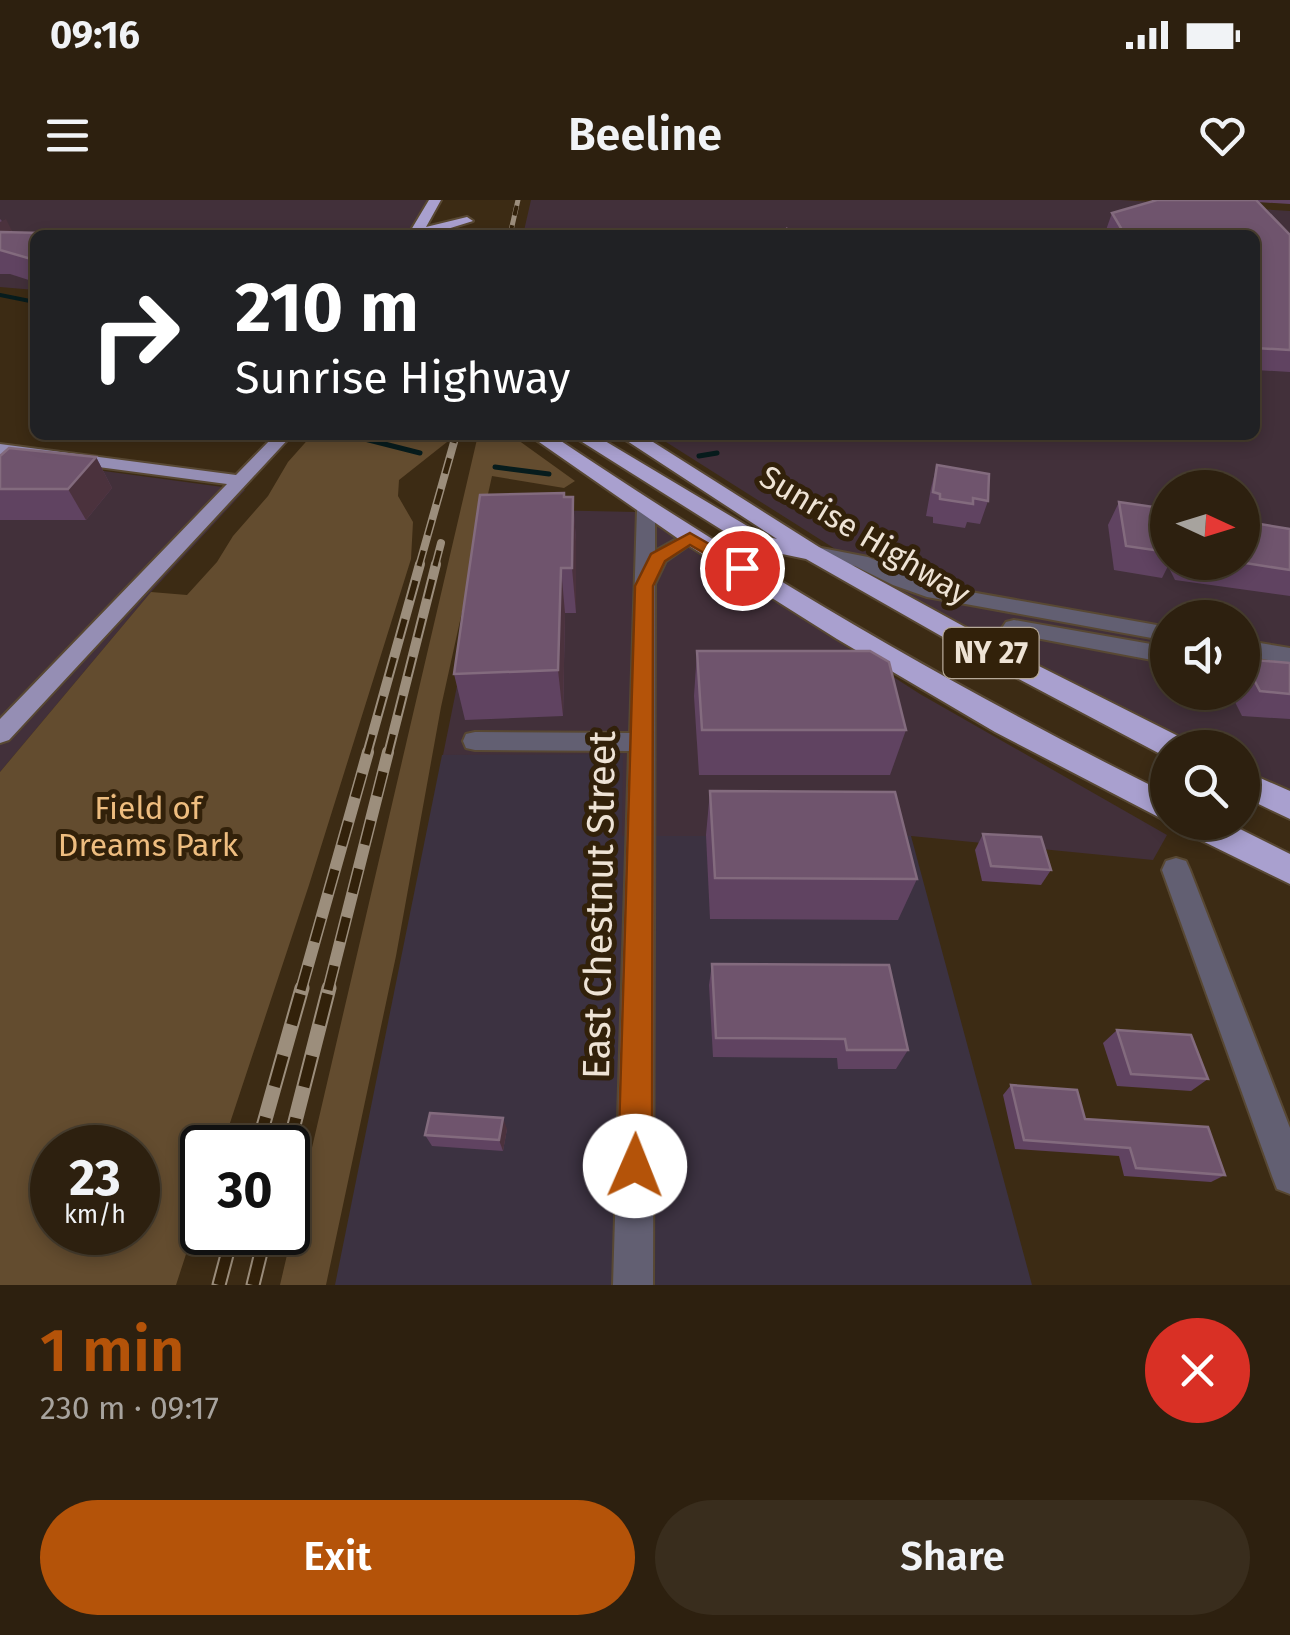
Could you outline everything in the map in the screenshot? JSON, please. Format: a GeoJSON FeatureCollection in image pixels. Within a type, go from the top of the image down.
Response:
{"type":"FeatureCollection","features":[{"type":"Feature","properties":{"kind":"highway"},"geometry":{"type":"LineString","coordinates":[[420,230],[435,200]]}},
{"type":"Feature","properties":{"kind":"highway"},"geometry":{"type":"LineString","coordinates":[[429,230],[468,215]]}},
{"type":"Feature","properties":{"kind":"highway","name":"NY 27"},"geometry":{"type":"LineString","coordinates":[[546,440],[690,538],[924,679],[1150,799]]}},
{"type":"Feature","properties":{"kind":"highway"},"geometry":{"type":"LineString","coordinates":[[589,440],[757,542],[811,552]]}},
{"type":"Feature","properties":{"kind":"highway","name":"Sunrise Highway"},"geometry":{"type":"LineString","coordinates":[[636,440],[811,552],[994,656],[1150,735]]}},
{"type":"Feature","properties":{"kind":"highway"},"geometry":{"type":"LineString","coordinates":[[1260,791],[1290,806]]}},
{"type":"Feature","properties":{"kind":"highway"},"geometry":{"type":"LineString","coordinates":[[1230,840],[1290,870]]}},
{"type":"Feature","properties":{"kind":"main road"},"geometry":{"type":"LineString","coordinates":[[0,734],[85,640],[279,440]]}},
{"type":"Feature","properties":{"kind":"main road"},"geometry":{"type":"LineString","coordinates":[[0,449],[242,481]]}},
{"type":"Feature","properties":{"kind":"street","name":"East Chestnut Street"},"geometry":{"type":"LineString","coordinates":[[633,1285],[646,510]]}},
{"type":"Feature","properties":{"kind":"street"},"geometry":{"type":"LineString","coordinates":[[644,586],[658,558],[690,538]]}},
{"type":"Feature","properties":{"kind":"street"},"geometry":{"type":"LineString","coordinates":[[811,552],[861,561],[900,581],[934,592],[1150,631]]}},
{"type":"Feature","properties":{"kind":"street"},"geometry":{"type":"LineString","coordinates":[[994,656],[1014,627],[1150,653]]}},
{"type":"Feature","properties":{"kind":"street"},"geometry":{"type":"LineString","coordinates":[[1260,650],[1290,656]]}},
{"type":"Feature","properties":{"kind":"street"},"geometry":{"type":"LineString","coordinates":[[1260,673],[1290,678]]}},
{"type":"Feature","properties":{"kind":"street"},"geometry":{"type":"LineString","coordinates":[[475,742],[642,742]]}},
{"type":"Feature","properties":{"kind":"street"},"geometry":{"type":"LineString","coordinates":[[1176,870],[1290,1176]]}},
{"type":"Feature","properties":{"kind":"shaded area"},"geometry":{"type":"Polygon","coordinates":[[[0,200],[428,200],[413,230],[30,230],[30,290],[0,287],[0,200]]]}},
{"type":"Feature","properties":{"kind":"shaded area"},"geometry":{"type":"Polygon","coordinates":[[[531,200],[1121,200],[1290,211],[1290,789],[1260,777],[1260,730],[1155,730],[987,645],[663,440],[1260,440],[1260,230],[524,230],[531,200]]]}},
{"type":"Feature","properties":{"kind":"shaded area"},"geometry":{"type":"Polygon","coordinates":[[[0,457],[245,490],[151,592],[0,772],[0,457]]]}},
{"type":"Feature","properties":{"kind":"shaded area"},"geometry":{"type":"Polygon","coordinates":[[[493,509],[636,512],[920,694],[1150,825],[1150,840],[1164,840],[1153,860],[911,836],[622,836],[443,755],[493,509]]]}},
{"type":"Feature","properties":{"kind":"shaded area"},"geometry":{"type":"Polygon","coordinates":[[[623,754],[622,836],[911,836],[1032,1285],[335,1285],[442,755],[623,754]]]}},
{"type":"Feature","properties":{"kind":"green space","name":"Field of Dreams Park"},"geometry":{"type":"Polygon","coordinates":[[[308,440],[448,440],[399,480],[398,496],[413,522],[411,559],[229,1125],[180,1125],[180,1255],[186,1255],[176,1285],[0,1285],[0,772],[151,592],[187,595],[217,562],[233,536],[268,496],[288,462],[308,440]]]}},
{"type":"Feature","properties":{"kind":"green space"},"geometry":{"type":"Polygon","coordinates":[[[477,440],[518,440],[575,481],[564,488],[492,476],[441,707],[396,956],[326,1285],[280,1285],[287,1255],[310,1255],[310,1156],[477,440]]]}},
{"type":"Feature","properties":{"kind":"building"},"geometry":{"type":"Polygon","coordinates":[[[1157,200],[1256,200],[1290,235],[1290,350],[1260,348],[1260,230],[1122,230],[1112,213],[1157,200]]]}},
{"type":"Feature","properties":{"kind":"building"},"geometry":{"type":"Polygon","coordinates":[[[0,232],[30,233],[30,259],[0,250],[0,232]]]}},
{"type":"Feature","properties":{"kind":"building"},"geometry":{"type":"Polygon","coordinates":[[[9,448],[96,457],[68,489],[0,489],[0,456],[9,448]]]}},
{"type":"Feature","properties":{"kind":"building"},"geometry":{"type":"Polygon","coordinates":[[[937,465],[989,474],[988,501],[973,498],[973,504],[940,499],[940,494],[933,492],[937,465]]]}},
{"type":"Feature","properties":{"kind":"building"},"geometry":{"type":"Polygon","coordinates":[[[564,493],[564,497],[573,497],[572,568],[561,568],[558,670],[454,674],[480,495],[564,493]]]}},
{"type":"Feature","properties":{"kind":"building"},"geometry":{"type":"Polygon","coordinates":[[[1119,502],[1150,506],[1150,549],[1126,546],[1119,502]]]}},
{"type":"Feature","properties":{"kind":"building"},"geometry":{"type":"Polygon","coordinates":[[[1260,524],[1290,529],[1290,570],[1260,565],[1260,524]]]}},
{"type":"Feature","properties":{"kind":"building"},"geometry":{"type":"Polygon","coordinates":[[[697,651],[870,651],[889,662],[906,730],[702,730],[697,651]]]}},
{"type":"Feature","properties":{"kind":"building"},"geometry":{"type":"Polygon","coordinates":[[[1260,660],[1290,663],[1290,694],[1260,691],[1260,660]]]}},
{"type":"Feature","properties":{"kind":"building"},"geometry":{"type":"Polygon","coordinates":[[[710,791],[895,792],[917,879],[715,878],[710,791]]]}},
{"type":"Feature","properties":{"kind":"building"},"geometry":{"type":"Polygon","coordinates":[[[983,834],[1041,837],[1051,870],[991,866],[983,834]]]}},
{"type":"Feature","properties":{"kind":"building"},"geometry":{"type":"Polygon","coordinates":[[[712,964],[889,965],[908,1050],[847,1050],[845,1039],[716,1038],[712,964]]]}},
{"type":"Feature","properties":{"kind":"building"},"geometry":{"type":"Polygon","coordinates":[[[1117,1030],[1191,1035],[1208,1079],[1131,1074],[1117,1030]]]}},
{"type":"Feature","properties":{"kind":"building"},"geometry":{"type":"Polygon","coordinates":[[[1011,1085],[1077,1090],[1085,1119],[1208,1127],[1225,1175],[1136,1168],[1130,1148],[1024,1140],[1011,1085]]]}},
{"type":"Feature","properties":{"kind":"building"},"geometry":{"type":"Polygon","coordinates":[[[430,1113],[503,1118],[499,1140],[425,1135],[430,1113]]]}},
{"type":"Feature","properties":{"kind":"waterway"},"geometry":{"type":"LineString","coordinates":[[0,295],[30,301]]}},
{"type":"Feature","properties":{"kind":"waterway"},"geometry":{"type":"LineString","coordinates":[[369,440],[420,453]]}},
{"type":"Feature","properties":{"kind":"waterway"},"geometry":{"type":"LineString","coordinates":[[699,456],[717,453]]}},
{"type":"Feature","properties":{"kind":"waterway"},"geometry":{"type":"LineString","coordinates":[[495,467],[549,474]]}},
{"type":"Feature","properties":{"kind":"railway"},"geometry":{"type":"LineString","coordinates":[[511,230],[518,200]]}},
{"type":"Feature","properties":{"kind":"railway"},"geometry":{"type":"LineString","coordinates":[[419,566],[455,440]]}},
{"type":"Feature","properties":{"kind":"railway"},"geometry":{"type":"LineString","coordinates":[[435,566],[441,543]]}},
{"type":"Feature","properties":{"kind":"railway"},"geometry":{"type":"LineString","coordinates":[[367,754],[420,564]]}},
{"type":"Feature","properties":{"kind":"railway"},"geometry":{"type":"LineString","coordinates":[[388,754],[436,564]]}},
{"type":"Feature","properties":{"kind":"railway"},"geometry":{"type":"LineString","coordinates":[[301,990],[368,752]]}},
{"type":"Feature","properties":{"kind":"railway"},"geometry":{"type":"LineString","coordinates":[[328,990],[388,752]]}},
{"type":"Feature","properties":{"kind":"railway"},"geometry":{"type":"LineString","coordinates":[[263,1125],[302,988]]}},
{"type":"Feature","properties":{"kind":"railway"},"geometry":{"type":"LineString","coordinates":[[294,1125],[329,988]]}},
{"type":"Feature","properties":{"kind":"railway"},"geometry":{"type":"LineString","coordinates":[[219,1285],[227,1255]]}},
{"type":"Feature","properties":{"kind":"railway"},"geometry":{"type":"LineString","coordinates":[[253,1285],[260,1255]]}},
{"type":"Feature","properties":{"kind":"route"},"geometry":{"type":"LineString","coordinates":[[635,1166],[644,586],[658,558],[690,538],[742,568]]}}]}
